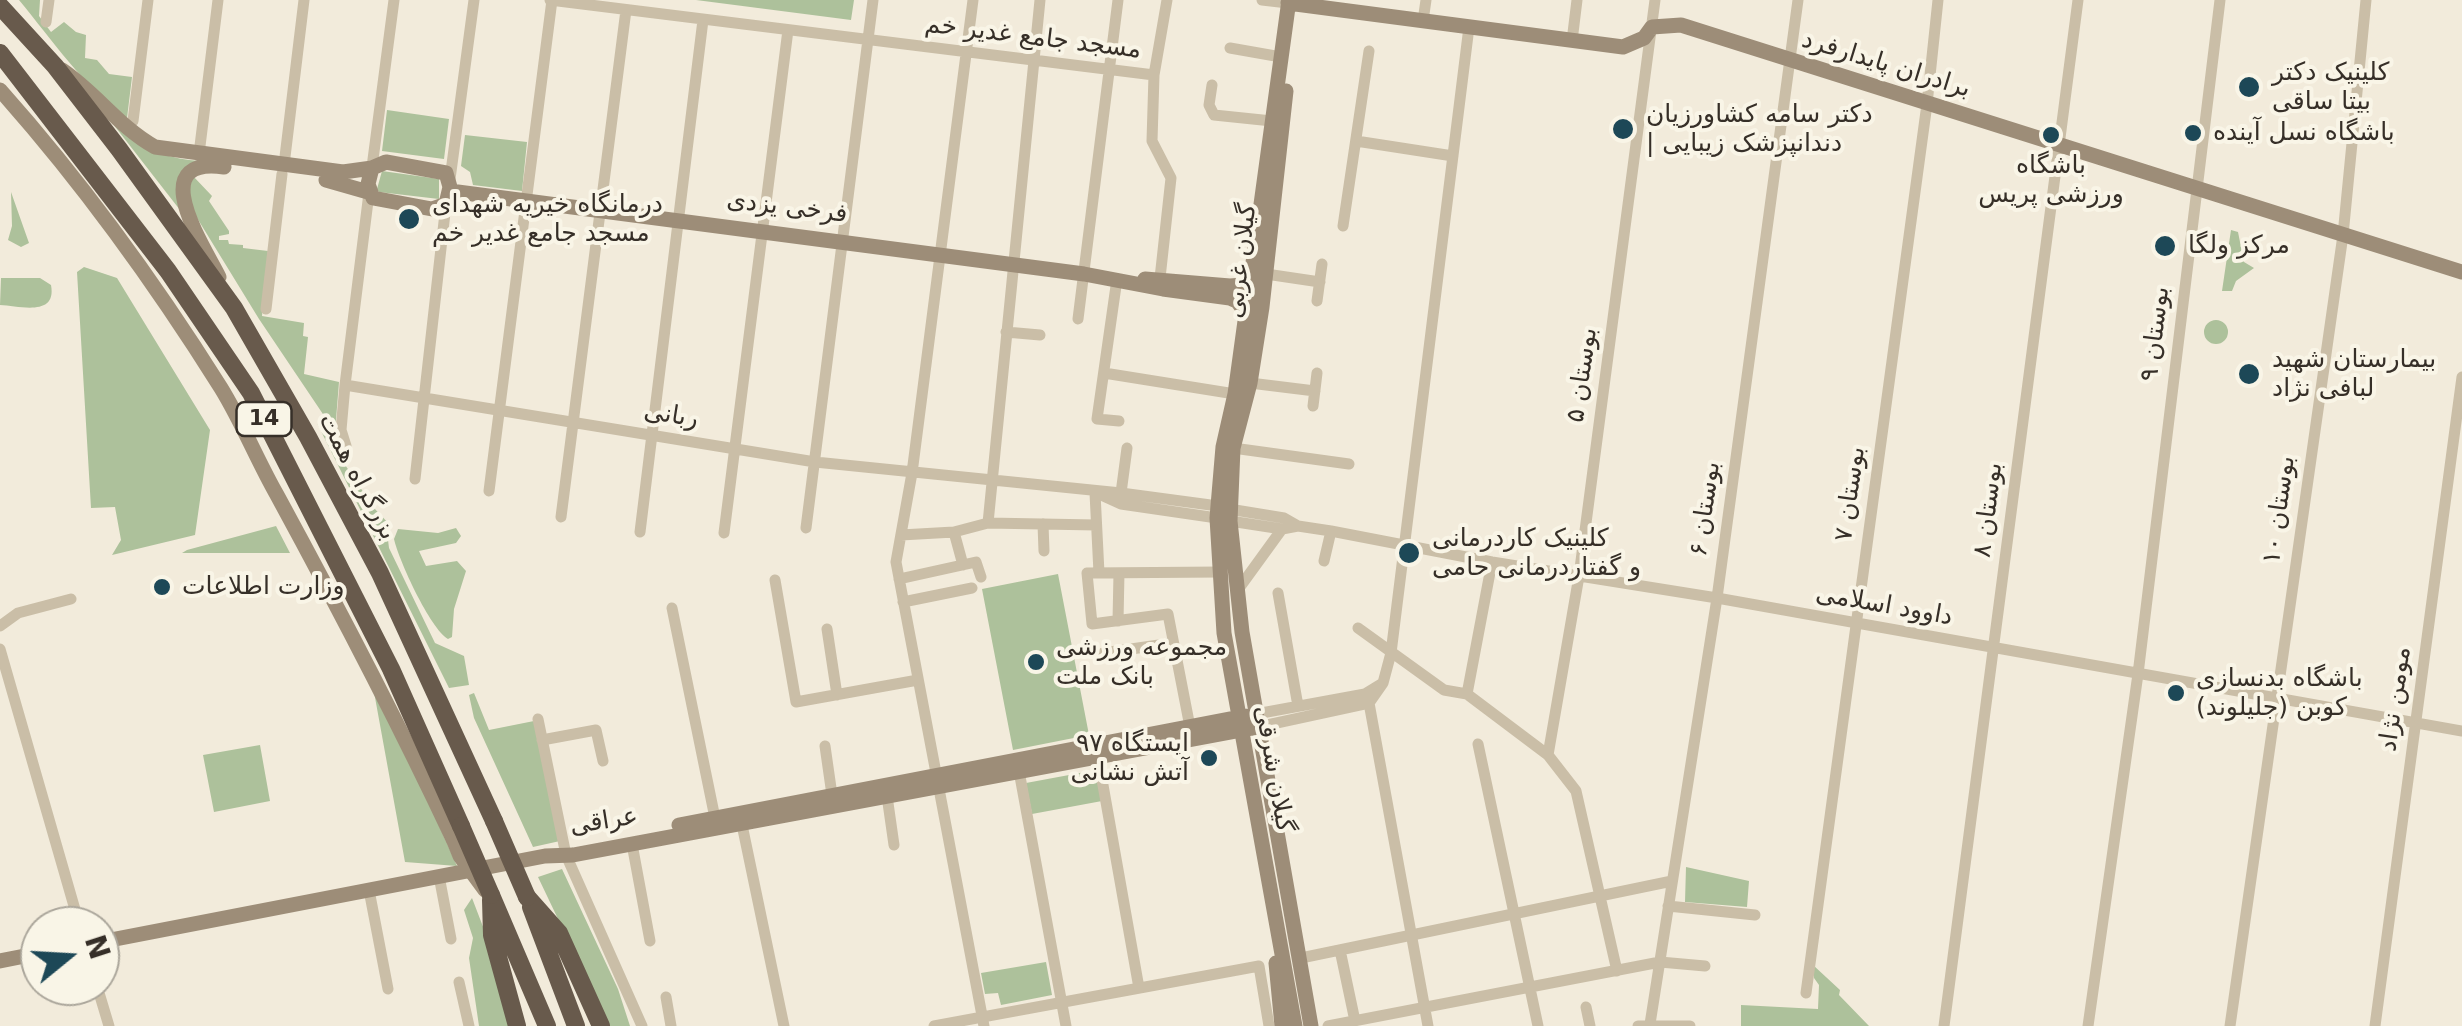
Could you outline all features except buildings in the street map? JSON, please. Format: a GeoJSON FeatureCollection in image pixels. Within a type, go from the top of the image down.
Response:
{"type":"FeatureCollection","features":[{"type":"Feature","properties":{"kind":"highway","name":"بزرگراه همت"},"geometry":{"type":"LineString","coordinates":[[0,6],[55,66],[120,148],[234,308],[308,437],[380,573],[494,820],[576,1026]]}},
{"type":"Feature","properties":{"kind":"highway","name":"14"},"geometry":{"type":"LineString","coordinates":[[0,53],[168,271],[251,393],[391,669],[457,832],[491,895],[546,1026]]}},
{"type":"Feature","properties":{"kind":"highway"},"geometry":{"type":"LineString","coordinates":[[491,895],[492,935],[517,1026]]}},
{"type":"Feature","properties":{"kind":"highway"},"geometry":{"type":"LineString","coordinates":[[527,897],[559,933],[602,1026]]}},
{"type":"Feature","properties":{"kind":"main road","name":"برادران پایدارفرد"},"geometry":{"type":"LineString","coordinates":[[1291,3],[1623,47],[1644,38],[1652,27],[1681,25],[2462,272]]}},
{"type":"Feature","properties":{"kind":"main road","name":"گیلان غربی"},"geometry":{"type":"LineString","coordinates":[[1260,281],[1272,121],[1291,3]]}},
{"type":"Feature","properties":{"kind":"main road","name":"گیلان غربی"},"geometry":{"type":"LineString","coordinates":[[1223,514],[1222,447],[1260,281],[1291,3]]}},
{"type":"Feature","properties":{"kind":"main road"},"geometry":{"type":"LineString","coordinates":[[55,66],[87,86],[143,140],[170,151],[199,154],[283,170],[342,182],[380,201],[432,209],[449,191],[438,170],[379,163],[372,168],[343,172],[283,170],[208,166],[191,171],[182,184],[186,210],[234,308]]}},
{"type":"Feature","properties":{"kind":"main road"},"geometry":{"type":"LineString","coordinates":[[0,90],[106,221],[178,320],[224,393],[457,832]]}},
{"type":"Feature","properties":{"kind":"main road"},"geometry":{"type":"LineString","coordinates":[[368,192],[372,168]]}},
{"type":"Feature","properties":{"kind":"main road","name":"فرخی یزدی"},"geometry":{"type":"LineString","coordinates":[[449,191],[938,252],[1230,298],[1252,309]]}},
{"type":"Feature","properties":{"kind":"main road","name":"فرخی یزدی"},"geometry":{"type":"LineString","coordinates":[[1117,279],[1160,278],[1230,286],[1260,281]]}},
{"type":"Feature","properties":{"kind":"main road","name":"گیلان غربی"},"geometry":{"type":"LineString","coordinates":[[1223,514],[1233,448],[1250,383],[1252,309]]}},
{"type":"Feature","properties":{"kind":"main road","name":"گیلان شرقی"},"geometry":{"type":"LineString","coordinates":[[1223,514],[1224,633],[1295,1026]]}},
{"type":"Feature","properties":{"kind":"main road","name":"گیلان شرقی"},"geometry":{"type":"LineString","coordinates":[[1223,514],[1312,1026]]}},
{"type":"Feature","properties":{"kind":"main road"},"geometry":{"type":"LineString","coordinates":[[1239,724],[1257,721]]}},
{"type":"Feature","properties":{"kind":"main road","name":"عراقی"},"geometry":{"type":"LineString","coordinates":[[120,938],[557,853],[715,818],[741,818],[887,796],[937,781],[1190,727],[1239,724]]}},
{"type":"Feature","properties":{"kind":"main road","name":"عراقی"},"geometry":{"type":"LineString","coordinates":[[557,853],[632,844],[832,795],[1019,772],[1239,724]]}},
{"type":"Feature","properties":{"kind":"main road"},"geometry":{"type":"LineString","coordinates":[[1244,752],[1262,748]]}},
{"type":"Feature","properties":{"kind":"main road"},"geometry":{"type":"LineString","coordinates":[[1263,852],[1281,849]]}},
{"type":"Feature","properties":{"kind":"main road"},"geometry":{"type":"LineString","coordinates":[[1281,945],[1275,967],[1282,1026]]}},
{"type":"Feature","properties":{"kind":"street"},"geometry":{"type":"LineString","coordinates":[[46,22],[49,0]]}},
{"type":"Feature","properties":{"kind":"street"},"geometry":{"type":"LineString","coordinates":[[133,121],[148,0]]}},
{"type":"Feature","properties":{"kind":"street"},"geometry":{"type":"LineString","coordinates":[[199,154],[218,0]]}},
{"type":"Feature","properties":{"kind":"street"},"geometry":{"type":"LineString","coordinates":[[266,308],[304,0]]}},
{"type":"Feature","properties":{"kind":"street"},"geometry":{"type":"LineString","coordinates":[[372,168],[394,0]]}},
{"type":"Feature","properties":{"kind":"street"},"geometry":{"type":"LineString","coordinates":[[415,479],[474,0]]}},
{"type":"Feature","properties":{"kind":"street"},"geometry":{"type":"LineString","coordinates":[[489,490],[551,0]]}},
{"type":"Feature","properties":{"kind":"street","name":"مسجد جامع غدیر خم"},"geometry":{"type":"LineString","coordinates":[[551,0],[1154,76]]}},
{"type":"Feature","properties":{"kind":"street"},"geometry":{"type":"LineString","coordinates":[[806,528],[873,0]]}},
{"type":"Feature","properties":{"kind":"street"},"geometry":{"type":"LineString","coordinates":[[972,0],[912,473],[896,562],[983,1022]]}},
{"type":"Feature","properties":{"kind":"street"},"geometry":{"type":"LineString","coordinates":[[988,524],[1040,0]]}},
{"type":"Feature","properties":{"kind":"street"},"geometry":{"type":"LineString","coordinates":[[1078,320],[1118,0]]}},
{"type":"Feature","properties":{"kind":"street"},"geometry":{"type":"LineString","coordinates":[[1160,278],[1171,178],[1152,140],[1154,76],[1167,0]]}},
{"type":"Feature","properties":{"kind":"street"},"geometry":{"type":"LineString","coordinates":[[1262,0],[1291,3]]}},
{"type":"Feature","properties":{"kind":"street"},"geometry":{"type":"LineString","coordinates":[[1423,21],[1426,0]]}},
{"type":"Feature","properties":{"kind":"street"},"geometry":{"type":"LineString","coordinates":[[1572,41],[1578,0]]}},
{"type":"Feature","properties":{"kind":"street","name":"بوستان ۵"},"geometry":{"type":"LineString","coordinates":[[1548,755],[1579,576],[1655,0]]}},
{"type":"Feature","properties":{"kind":"street","name":"بوستان ۶"},"geometry":{"type":"LineString","coordinates":[[1644,1025],[1660,962],[1716,598],[1798,0]]}},
{"type":"Feature","properties":{"kind":"street","name":"بوستان ۷"},"geometry":{"type":"LineString","coordinates":[[1806,994],[1938,0]]}},
{"type":"Feature","properties":{"kind":"street","name":"بوستان ۸"},"geometry":{"type":"LineString","coordinates":[[1944,1026],[2078,0]]}},
{"type":"Feature","properties":{"kind":"street","name":"بوستان ۹"},"geometry":{"type":"LineString","coordinates":[[2088,1026],[2138,674],[2220,0]]}},
{"type":"Feature","properties":{"kind":"street","name":"بوستان ۱۰"},"geometry":{"type":"LineString","coordinates":[[2230,1026],[2343,235],[2366,0]]}},
{"type":"Feature","properties":{"kind":"street"},"geometry":{"type":"LineString","coordinates":[[561,517],[626,10]]}},
{"type":"Feature","properties":{"kind":"street"},"geometry":{"type":"LineString","coordinates":[[640,532],[703,20]]}},
{"type":"Feature","properties":{"kind":"street"},"geometry":{"type":"LineString","coordinates":[[1257,721],[1368,703],[1383,683],[1391,654],[1469,27]]}},
{"type":"Feature","properties":{"kind":"street"},"geometry":{"type":"LineString","coordinates":[[724,533],[788,30]]}},
{"type":"Feature","properties":{"kind":"street"},"geometry":{"type":"LineString","coordinates":[[1230,48],[1281,57]]}},
{"type":"Feature","properties":{"kind":"street"},"geometry":{"type":"LineString","coordinates":[[1343,226],[1369,51]]}},
{"type":"Feature","properties":{"kind":"street"},"geometry":{"type":"LineString","coordinates":[[1212,85],[1209,104],[1214,115],[1272,121]]}},
{"type":"Feature","properties":{"kind":"street"},"geometry":{"type":"LineString","coordinates":[[1356,141],[1453,156]]}},
{"type":"Feature","properties":{"kind":"street"},"geometry":{"type":"LineString","coordinates":[[346,446],[342,430],[368,192]]}},
{"type":"Feature","properties":{"kind":"street"},"geometry":{"type":"LineString","coordinates":[[1318,301],[1322,264]]}},
{"type":"Feature","properties":{"kind":"street"},"geometry":{"type":"LineString","coordinates":[[1117,279],[1097,419],[1119,422]]}},
{"type":"Feature","properties":{"kind":"street"},"geometry":{"type":"LineString","coordinates":[[1260,281],[1320,282]]}},
{"type":"Feature","properties":{"kind":"street"},"geometry":{"type":"LineString","coordinates":[[1006,332],[1040,335]]}},
{"type":"Feature","properties":{"kind":"street"},"geometry":{"type":"LineString","coordinates":[[1104,373],[1235,394]]}},
{"type":"Feature","properties":{"kind":"street"},"geometry":{"type":"LineString","coordinates":[[1313,406],[1317,373]]}},
{"type":"Feature","properties":{"kind":"street","name":"مومن نژاد"},"geometry":{"type":"LineString","coordinates":[[2375,1026],[2462,377]]}},
{"type":"Feature","properties":{"kind":"street"},"geometry":{"type":"LineString","coordinates":[[1250,383],[1315,391]]}},
{"type":"Feature","properties":{"kind":"street","name":"ربانی"},"geometry":{"type":"LineString","coordinates":[[346,385],[814,462],[992,481]]}},
{"type":"Feature","properties":{"kind":"street"},"geometry":{"type":"LineString","coordinates":[[1122,493],[1127,448]]}},
{"type":"Feature","properties":{"kind":"street"},"geometry":{"type":"LineString","coordinates":[[1233,448],[1350,464]]}},
{"type":"Feature","properties":{"kind":"street","name":"داوود اسلامی"},"geometry":{"type":"LineString","coordinates":[[992,481],[1122,493],[1282,529],[1298,526],[1331,531],[2462,731]]}},
{"type":"Feature","properties":{"kind":"street"},"geometry":{"type":"LineString","coordinates":[[1095,492],[1099,573]]}},
{"type":"Feature","properties":{"kind":"street","name":"داوود اسلامی"},"geometry":{"type":"LineString","coordinates":[[1095,492],[1121,504],[1284,518],[1298,526]]}},
{"type":"Feature","properties":{"kind":"street"},"geometry":{"type":"LineString","coordinates":[[901,534],[954,532],[988,524],[1096,524]]}},
{"type":"Feature","properties":{"kind":"street"},"geometry":{"type":"LineString","coordinates":[[1042,524],[1044,551]]}},
{"type":"Feature","properties":{"kind":"street"},"geometry":{"type":"LineString","coordinates":[[1237,591],[1282,529]]}},
{"type":"Feature","properties":{"kind":"street"},"geometry":{"type":"LineString","coordinates":[[1324,561],[1331,531]]}},
{"type":"Feature","properties":{"kind":"street"},"geometry":{"type":"LineString","coordinates":[[954,532],[963,565]]}},
{"type":"Feature","properties":{"kind":"street"},"geometry":{"type":"LineString","coordinates":[[899,579],[976,562],[981,577]]}},
{"type":"Feature","properties":{"kind":"street"},"geometry":{"type":"LineString","coordinates":[[1467,694],[1492,562]]}},
{"type":"Feature","properties":{"kind":"street"},"geometry":{"type":"LineString","coordinates":[[1190,727],[1168,614],[1092,624],[1087,573],[1221,572]]}},
{"type":"Feature","properties":{"kind":"street"},"geometry":{"type":"LineString","coordinates":[[1118,573],[1118,620]]}},
{"type":"Feature","properties":{"kind":"street"},"geometry":{"type":"LineString","coordinates":[[775,580],[796,702],[918,680]]}},
{"type":"Feature","properties":{"kind":"street"},"geometry":{"type":"LineString","coordinates":[[903,602],[972,588]]}},
{"type":"Feature","properties":{"kind":"street"},"geometry":{"type":"LineString","coordinates":[[1278,594],[1298,706]]}},
{"type":"Feature","properties":{"kind":"street"},"geometry":{"type":"LineString","coordinates":[[0,626],[18,613],[71,599]]}},
{"type":"Feature","properties":{"kind":"street"},"geometry":{"type":"LineString","coordinates":[[672,608],[715,818]]}},
{"type":"Feature","properties":{"kind":"street"},"geometry":{"type":"LineString","coordinates":[[1358,628],[1444,690],[1467,694],[1548,755],[1576,791],[1617,970]]}},
{"type":"Feature","properties":{"kind":"street"},"geometry":{"type":"LineString","coordinates":[[827,629],[837,695]]}},
{"type":"Feature","properties":{"kind":"street"},"geometry":{"type":"LineString","coordinates":[[1103,653],[1173,644]]}},
{"type":"Feature","properties":{"kind":"street"},"geometry":{"type":"LineString","coordinates":[[0,649],[74,906]]}},
{"type":"Feature","properties":{"kind":"street"},"geometry":{"type":"LineString","coordinates":[[1257,721],[1298,706],[1365,694],[1383,683]]}},
{"type":"Feature","properties":{"kind":"street"},"geometry":{"type":"LineString","coordinates":[[1368,703],[1428,1026]]}},
{"type":"Feature","properties":{"kind":"street"},"geometry":{"type":"LineString","coordinates":[[538,720],[557,853],[642,1026]]}},
{"type":"Feature","properties":{"kind":"street"},"geometry":{"type":"LineString","coordinates":[[542,740],[596,730],[603,761]]}},
{"type":"Feature","properties":{"kind":"street"},"geometry":{"type":"LineString","coordinates":[[1478,744],[1538,1026]]}},
{"type":"Feature","properties":{"kind":"street"},"geometry":{"type":"LineString","coordinates":[[824,746],[832,795]]}},
{"type":"Feature","properties":{"kind":"street"},"geometry":{"type":"LineString","coordinates":[[1098,757],[1139,988]]}},
{"type":"Feature","properties":{"kind":"street"},"geometry":{"type":"LineString","coordinates":[[1019,772],[1066,1026]]}},
{"type":"Feature","properties":{"kind":"street"},"geometry":{"type":"LineString","coordinates":[[887,796],[894,845]]}},
{"type":"Feature","properties":{"kind":"street"},"geometry":{"type":"LineString","coordinates":[[741,818],[784,1026]]}},
{"type":"Feature","properties":{"kind":"street"},"geometry":{"type":"LineString","coordinates":[[632,844],[650,941]]}},
{"type":"Feature","properties":{"kind":"street"},"geometry":{"type":"LineString","coordinates":[[439,876],[451,939]]}},
{"type":"Feature","properties":{"kind":"street"},"geometry":{"type":"LineString","coordinates":[[1301,958],[1672,881]]}},
{"type":"Feature","properties":{"kind":"street"},"geometry":{"type":"LineString","coordinates":[[369,890],[388,989]]}},
{"type":"Feature","properties":{"kind":"street"},"geometry":{"type":"LineString","coordinates":[[1668,906],[1755,915]]}},
{"type":"Feature","properties":{"kind":"street"},"geometry":{"type":"LineString","coordinates":[[1340,950],[1354,1021]]}},
{"type":"Feature","properties":{"kind":"street"},"geometry":{"type":"LineString","coordinates":[[1328,1026],[1660,962],[1705,966]]}},
{"type":"Feature","properties":{"kind":"street"},"geometry":{"type":"LineString","coordinates":[[934,1026],[983,1022],[1061,1003],[1259,966],[1269,1026]]}},
{"type":"Feature","properties":{"kind":"street"},"geometry":{"type":"LineString","coordinates":[[459,982],[469,1026]]}},
{"type":"Feature","properties":{"kind":"street"},"geometry":{"type":"LineString","coordinates":[[666,997],[671,1026]]}},
{"type":"Feature","properties":{"kind":"street"},"geometry":{"type":"LineString","coordinates":[[1586,1007],[1590,1026]]}},
{"type":"Feature","properties":{"kind":"street"},"geometry":{"type":"LineString","coordinates":[[1644,1025],[1690,1026]]}},
{"type":"Feature","properties":{"kind":"green space"},"geometry":{"type":"Polygon","coordinates":[[[19,0],[40,0],[39,16],[51,32],[64,22],[86,35],[85,58],[97,60],[109,74],[132,77],[127,118],[83,78],[19,0]]]}},
{"type":"Feature","properties":{"kind":"green space"},"geometry":{"type":"Polygon","coordinates":[[[696,0],[854,0],[851,20],[696,0]]]}},
{"type":"Feature","properties":{"kind":"green space"},"geometry":{"type":"Polygon","coordinates":[[[92,97],[150,149],[200,161],[179,182],[180,210],[92,97]]]}},
{"type":"Feature","properties":{"kind":"green space"},"geometry":{"type":"Polygon","coordinates":[[[387,110],[449,119],[444,159],[382,151],[387,110]]]}},
{"type":"Feature","properties":{"kind":"green space"},"geometry":{"type":"Polygon","coordinates":[[[465,135],[527,142],[522,191],[473,185],[470,172],[461,166],[465,135]]]}},
{"type":"Feature","properties":{"kind":"green space"},"geometry":{"type":"Polygon","coordinates":[[[382,171],[439,179],[439,199],[379,192],[382,171]]]}},
{"type":"Feature","properties":{"kind":"green space"},"geometry":{"type":"Polygon","coordinates":[[[193,176],[212,196],[209,201],[229,231],[219,240],[268,251],[262,316],[304,323],[303,336],[308,337],[304,374],[339,382],[335,432],[186,200],[193,176]]]}},
{"type":"Feature","properties":{"kind":"green space"},"geometry":{"type":"Polygon","coordinates":[[[11,192],[29,243],[21,247],[8,240],[12,226],[11,192]]]}},
{"type":"Feature","properties":{"kind":"green space"},"geometry":{"type":"Polygon","coordinates":[[[2231,230],[2238,232],[2244,262],[2254,268],[2236,281],[2232,291],[2222,291],[2231,230]]]}},
{"type":"Feature","properties":{"kind":"green space"},"geometry":{"type":"Polygon","coordinates":[[[84,267],[117,278],[210,430],[195,535],[112,555],[121,540],[115,507],[91,508],[77,272],[84,267]]]}},
{"type":"Feature","properties":{"kind":"green space"},"geometry":{"type":"Polygon","coordinates":[[[1,278],[40,278],[51,285],[51,295],[43,306],[0,305],[1,278]]]}},
{"type":"Feature","properties":{"kind":"green space"},"geometry":{"type":"Polygon","coordinates":[[[2216,320],[2225,323],[2225,341],[2216,344],[2207,341],[2204,332],[2207,323],[2216,320]]]}},
{"type":"Feature","properties":{"kind":"green space"},"geometry":{"type":"Polygon","coordinates":[[[317,423],[374,508],[390,525],[389,548],[435,643],[464,656],[469,685],[449,688],[317,423]]]}},
{"type":"Feature","properties":{"kind":"green space"},"geometry":{"type":"Polygon","coordinates":[[[276,526],[290,553],[182,553],[187,550],[276,526]]]}},
{"type":"Feature","properties":{"kind":"green space"},"geometry":{"type":"Polygon","coordinates":[[[456,528],[461,536],[456,543],[419,551],[426,566],[457,561],[466,571],[454,609],[452,637],[448,639],[424,608],[394,539],[398,529],[438,533],[456,528]]]}},
{"type":"Feature","properties":{"kind":"green space","name":"مجموعه ورزشی بانک ملت"},"geometry":{"type":"Polygon","coordinates":[[[1058,574],[1089,735],[1013,750],[982,589],[1058,574]]]}},
{"type":"Feature","properties":{"kind":"green space"},"geometry":{"type":"Polygon","coordinates":[[[370,670],[457,866],[405,862],[370,670]]]}},
{"type":"Feature","properties":{"kind":"green space"},"geometry":{"type":"Polygon","coordinates":[[[474,693],[489,730],[534,721],[560,841],[533,847],[474,718],[469,695],[474,693]]]}},
{"type":"Feature","properties":{"kind":"green space"},"geometry":{"type":"Polygon","coordinates":[[[260,745],[270,801],[214,812],[203,755],[260,745]]]}},
{"type":"Feature","properties":{"kind":"green space"},"geometry":{"type":"Polygon","coordinates":[[[1096,770],[1102,801],[1032,814],[1026,783],[1096,770]]]}},
{"type":"Feature","properties":{"kind":"green space"},"geometry":{"type":"Polygon","coordinates":[[[1686,867],[1749,881],[1747,907],[1685,902],[1686,867]]]}},
{"type":"Feature","properties":{"kind":"green space"},"geometry":{"type":"Polygon","coordinates":[[[562,869],[618,989],[630,1026],[609,1026],[538,877],[562,869]]]}},
{"type":"Feature","properties":{"kind":"green space"},"geometry":{"type":"Polygon","coordinates":[[[472,898],[513,1026],[479,1026],[469,958],[473,938],[464,910],[472,898]]]}},
{"type":"Feature","properties":{"kind":"green space"},"geometry":{"type":"Polygon","coordinates":[[[1046,962],[1052,995],[1001,1005],[998,993],[985,994],[981,973],[1046,962]]]}},
{"type":"Feature","properties":{"kind":"green space"},"geometry":{"type":"Polygon","coordinates":[[[1813,965],[1869,1026],[1741,1026],[1741,1005],[1818,1009],[1819,985],[1813,965]]]}},
{"type":"Feature","properties":{"kind":"place","name":"کلینیک دکتر بیتا ساقی"},"geometry":{"type":"Point","coordinates":[2249,87]}},
{"type":"Feature","properties":{"kind":"place","name":"دکتر سامه کشاورزیان | دندانپزشک زیبایی"},"geometry":{"type":"Point","coordinates":[1623,129]}},
{"type":"Feature","properties":{"kind":"place","name":"باشگاه نسل آینده"},"geometry":{"type":"Point","coordinates":[2193,133]}},
{"type":"Feature","properties":{"kind":"place","name":"باشگاه ورزشی پریس"},"geometry":{"type":"Point","coordinates":[2051,135]}},
{"type":"Feature","properties":{"kind":"place","name":"درمانگاه خیریه شهدای مسجد جامع غدیر خم"},"geometry":{"type":"Point","coordinates":[409,219]}},
{"type":"Feature","properties":{"kind":"place","name":"مرکز ولگا"},"geometry":{"type":"Point","coordinates":[2165,246]}},
{"type":"Feature","properties":{"kind":"place","name":"بیمارستان شهید لبافی نژاد"},"geometry":{"type":"Point","coordinates":[2249,374]}},
{"type":"Feature","properties":{"kind":"place","name":"کلینیک کاردرمانی و گفتاردرمانی حامی"},"geometry":{"type":"Point","coordinates":[1409,553]}},
{"type":"Feature","properties":{"kind":"place","name":"وزارت اطلاعات"},"geometry":{"type":"Point","coordinates":[162,587]}},
{"type":"Feature","properties":{"kind":"place","name":"مجموعه ورزشی بانک ملت"},"geometry":{"type":"Point","coordinates":[1036,662]}},
{"type":"Feature","properties":{"kind":"place","name":"باشگاه بدنسازی کوبن (جلیلوند)"},"geometry":{"type":"Point","coordinates":[2176,693]}},
{"type":"Feature","properties":{"kind":"place","name":"ایستگاه ۹۷ آتش نشانی"},"geometry":{"type":"Point","coordinates":[1209,758]}}]}
